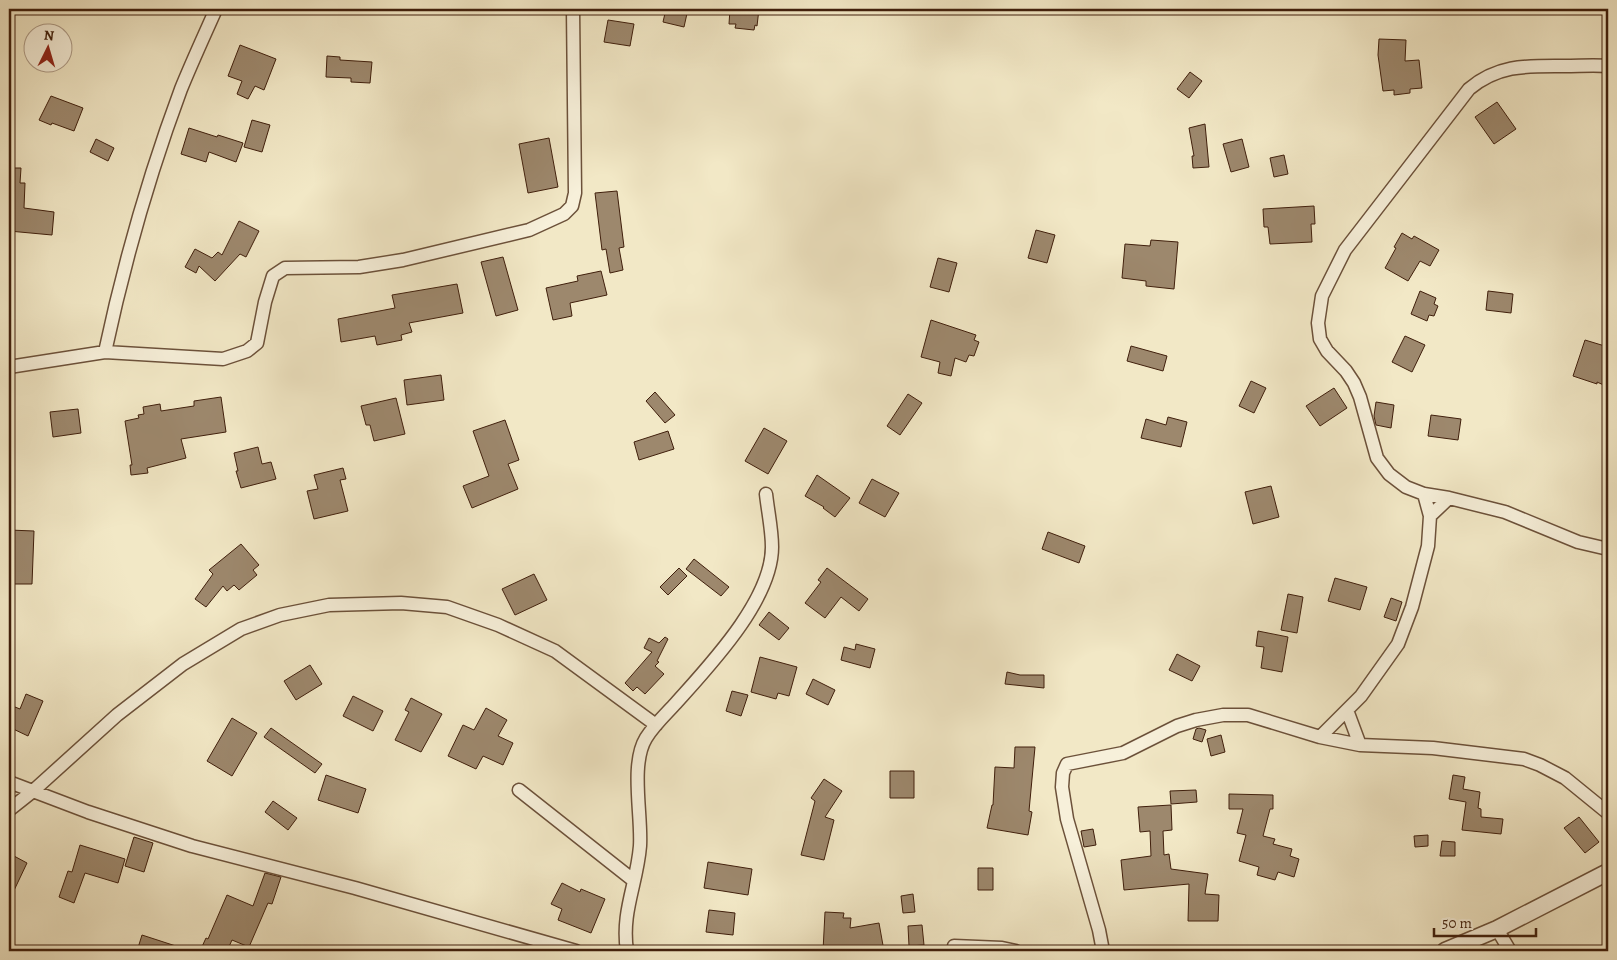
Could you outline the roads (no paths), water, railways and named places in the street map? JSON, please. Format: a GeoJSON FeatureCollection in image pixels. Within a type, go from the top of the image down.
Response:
{"type":"FeatureCollection","features":[{"type":"Feature","properties":{"kind":"street"},"geometry":{"type":"LineString","coordinates":[[105,352],[118,290],[152,174],[182,88],[216,9]]}},
{"type":"Feature","properties":{"kind":"street"},"geometry":{"type":"LineString","coordinates":[[9,367],[105,352],[223,359],[247,351],[257,343],[265,302],[273,276],[285,268],[359,267],[403,260],[529,230],[564,214],[572,206],[575,193],[573,9]]}},
{"type":"Feature","properties":{"kind":"street"},"geometry":{"type":"LineString","coordinates":[[1608,66],[1524,66],[1482,78],[1469,89],[1345,250],[1322,296],[1318,322],[1320,339],[1327,352],[1346,371],[1354,383],[1360,397],[1377,458],[1389,474],[1406,486],[1424,494],[1449,498],[1505,512],[1578,542],[1608,549]]}},
{"type":"Feature","properties":{"kind":"street"},"geometry":{"type":"LineString","coordinates":[[627,951],[625,925],[640,848],[637,776],[645,739],[719,654],[753,607],[766,576],[772,548],[766,494]]}},
{"type":"Feature","properties":{"kind":"street"},"geometry":{"type":"LineString","coordinates":[[1320,737],[1361,696],[1398,644],[1412,607],[1428,546],[1430,516],[1424,494]]}},
{"type":"Feature","properties":{"kind":"street"},"geometry":{"type":"LineString","coordinates":[[1430,516],[1449,498]]}},
{"type":"Feature","properties":{"kind":"street"},"geometry":{"type":"LineString","coordinates":[[9,810],[33,791],[117,715],[183,664],[241,629],[280,615],[329,605],[401,603],[447,607],[498,625],[556,651],[656,725]]}},
{"type":"Feature","properties":{"kind":"street"},"geometry":{"type":"LineString","coordinates":[[1347,710],[1360,745]]}},
{"type":"Feature","properties":{"kind":"street"},"geometry":{"type":"LineString","coordinates":[[1103,951],[1099,930],[1067,820],[1062,773],[1068,764],[1123,753],[1177,726],[1196,720],[1224,715],[1248,716],[1320,737],[1360,745],[1433,748],[1524,759],[1565,778],[1608,813]]}},
{"type":"Feature","properties":{"kind":"street"},"geometry":{"type":"LineString","coordinates":[[9,782],[88,812],[192,846],[355,888],[576,951]]}},
{"type":"Feature","properties":{"kind":"street"},"geometry":{"type":"LineString","coordinates":[[519,790],[633,880]]}},
{"type":"Feature","properties":{"kind":"street"},"geometry":{"type":"LineString","coordinates":[[1445,951],[1498,929],[1608,872]]}},
{"type":"Feature","properties":{"kind":"street"},"geometry":{"type":"LineString","coordinates":[[1498,929],[1510,951]]}},
{"type":"Feature","properties":{"kind":"street"},"geometry":{"type":"LineString","coordinates":[[954,946],[1002,948],[1016,951]]}}]}
